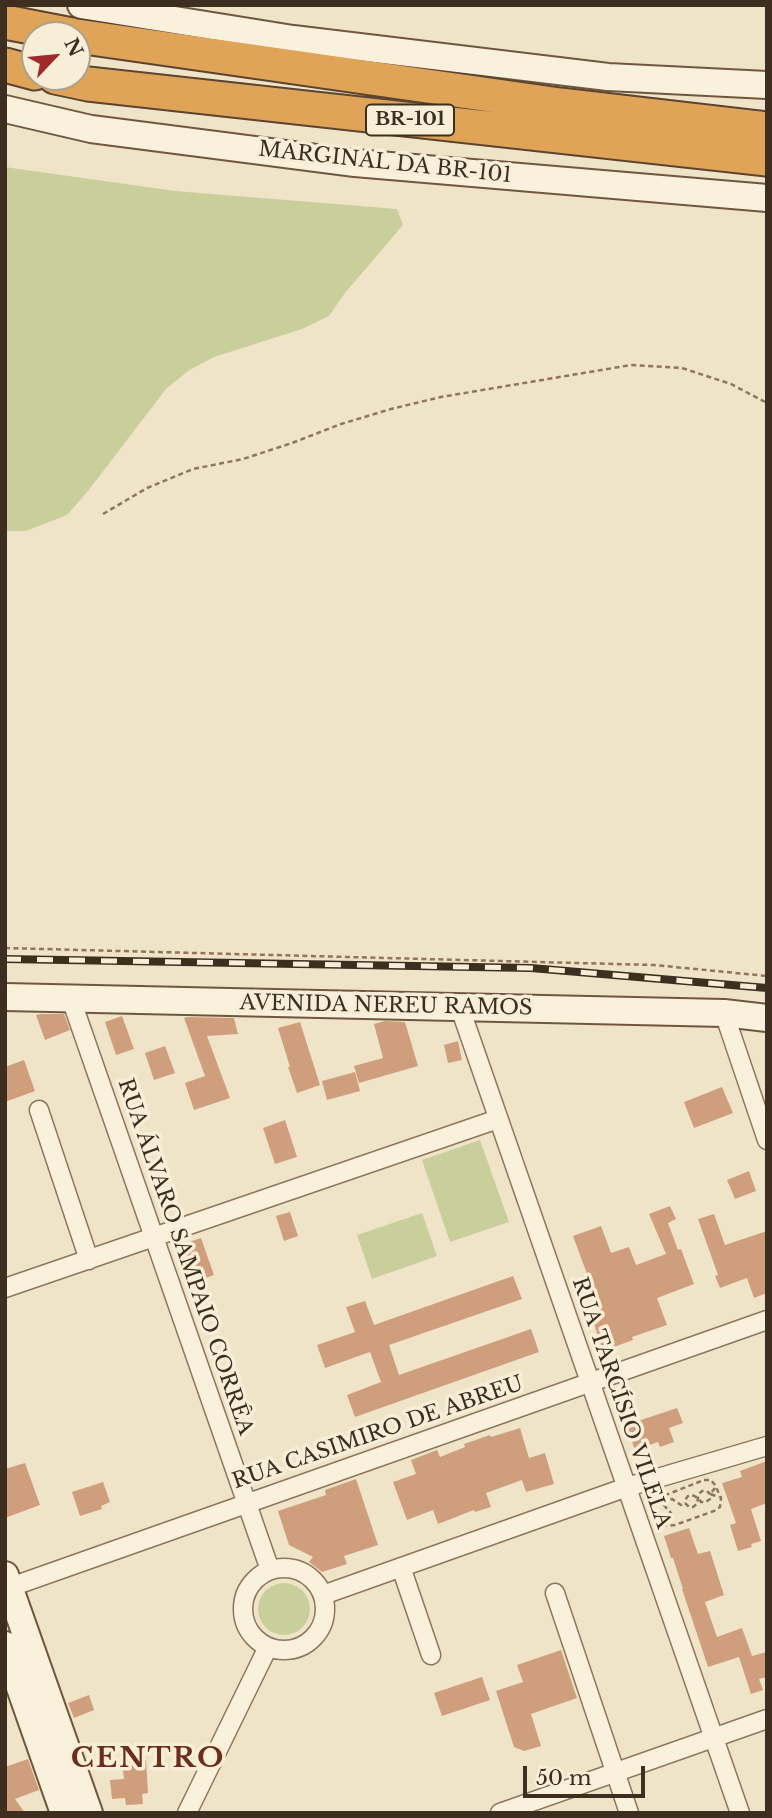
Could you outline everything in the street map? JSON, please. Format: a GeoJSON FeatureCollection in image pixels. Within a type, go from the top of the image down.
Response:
{"type":"FeatureCollection","features":[{"type":"Feature","properties":{"kind":"highway","name":"BR-101"},"geometry":{"type":"LineString","coordinates":[[91,38],[560,105],[767,129]]}},
{"type":"Feature","properties":{"kind":"highway","name":"BR-101"},"geometry":{"type":"LineString","coordinates":[[91,85],[767,159]]}},
{"type":"Feature","properties":{"kind":"highway"},"geometry":{"type":"LineString","coordinates":[[649,147],[767,177]]}},
{"type":"Feature","properties":{"kind":"main road"},"geometry":{"type":"LineString","coordinates":[[81,5],[293,39],[608,77],[767,85]]}},
{"type":"Feature","properties":{"kind":"main road","name":"MARGINAL DA BR-101"},"geometry":{"type":"LineString","coordinates":[[5,108],[91,129],[355,163],[767,198]]}},
{"type":"Feature","properties":{"kind":"main road","name":"AVENIDA NEREU RAMOS"},"geometry":{"type":"LineString","coordinates":[[5,997],[724,1013],[767,1018]]}},
{"type":"Feature","properties":{"kind":"main road"},"geometry":{"type":"LineString","coordinates":[[7,1584],[89,1813]]}},
{"type":"Feature","properties":{"kind":"main road"},"geometry":{"type":"LineString","coordinates":[[5,1645],[64,1813]]}},
{"type":"Feature","properties":{"kind":"street","name":"RUA ÁLVARO SAMPAIO CORRÊA"},"geometry":{"type":"LineString","coordinates":[[71,999],[271,1570]]}},
{"type":"Feature","properties":{"kind":"street","name":"RUA TARCÍSIO VILELA"},"geometry":{"type":"LineString","coordinates":[[460,1008],[740,1813]]}},
{"type":"Feature","properties":{"kind":"street"},"geometry":{"type":"LineString","coordinates":[[724,1013],[767,1140]]}},
{"type":"Feature","properties":{"kind":"street"},"geometry":{"type":"LineString","coordinates":[[38,1110],[89,1259]]}},
{"type":"Feature","properties":{"kind":"street"},"geometry":{"type":"LineString","coordinates":[[5,1289],[498,1119]]}},
{"type":"Feature","properties":{"kind":"street","name":"RUA CASIMIRO DE ABREU"},"geometry":{"type":"LineString","coordinates":[[7,1584],[247,1503],[767,1320]]}},
{"type":"Feature","properties":{"kind":"street"},"geometry":{"type":"LineString","coordinates":[[323,1595],[627,1487],[767,1447]]}},
{"type":"Feature","properties":{"kind":"street"},"geometry":{"type":"LineString","coordinates":[[284,1567],[301,1571],[314,1581],[323,1595],[323,1621],[317,1633],[296,1648],[268,1647],[249,1629],[244,1616],[248,1589],[257,1578],[271,1570],[284,1567]]}},
{"type":"Feature","properties":{"kind":"street"},"geometry":{"type":"LineString","coordinates":[[401,1567],[431,1655]]}},
{"type":"Feature","properties":{"kind":"street"},"geometry":{"type":"LineString","coordinates":[[555,1593],[629,1813]]}},
{"type":"Feature","properties":{"kind":"street"},"geometry":{"type":"LineString","coordinates":[[187,1813],[268,1647]]}},
{"type":"Feature","properties":{"kind":"street"},"geometry":{"type":"LineString","coordinates":[[500,1813],[767,1719]]}},
{"type":"Feature","properties":{"kind":"path"},"geometry":{"type":"LineString","coordinates":[[103,514],[147,488],[193,469],[243,458],[391,409],[441,397],[631,365],[682,368],[731,384],[767,403]]}},
{"type":"Feature","properties":{"kind":"path"},"geometry":{"type":"LineString","coordinates":[[5,948],[654,965],[767,976]]}},
{"type":"Feature","properties":{"kind":"path"},"geometry":{"type":"LineString","coordinates":[[704,1480],[711,1480],[716,1485],[720,1498],[720,1507],[714,1511],[675,1525],[660,1522],[656,1515],[654,1503],[658,1498],[704,1480]]}},
{"type":"Feature","properties":{"kind":"path"},"geometry":{"type":"LineString","coordinates":[[685,1503],[688,1496],[692,1495],[701,1502],[706,1502],[716,1485]]}},
{"type":"Feature","properties":{"kind":"path"},"geometry":{"type":"LineString","coordinates":[[685,1503],[693,1507],[702,1491],[720,1498]]}},
{"type":"Feature","properties":{"kind":"path"},"geometry":{"type":"LineString","coordinates":[[656,1515],[663,1519],[669,1518],[669,1508],[662,1503],[666,1500],[672,1499],[681,1505],[685,1503]]}},
{"type":"Feature","properties":{"kind":"green space"},"geometry":{"type":"Polygon","coordinates":[[[5,167],[175,191],[397,209],[403,225],[329,316],[302,329],[214,357],[188,371],[166,389],[67,515],[26,531],[5,531],[5,167]]]}},
{"type":"Feature","properties":{"kind":"green space"},"geometry":{"type":"Polygon","coordinates":[[[480,1140],[509,1222],[450,1242],[422,1160],[480,1140]]]}},
{"type":"Feature","properties":{"kind":"green space"},"geometry":{"type":"Polygon","coordinates":[[[422,1213],[437,1256],[372,1279],[357,1235],[422,1213]]]}},
{"type":"Feature","properties":{"kind":"green space"},"geometry":{"type":"Polygon","coordinates":[[[284,1583],[303,1590],[310,1609],[303,1628],[284,1635],[265,1628],[258,1609],[265,1590],[284,1583]]]}},
{"type":"Feature","properties":{"kind":"building"},"geometry":{"type":"Polygon","coordinates":[[[64,1014],[70,1030],[45,1040],[36,1015],[64,1014]]]}},
{"type":"Feature","properties":{"kind":"building"},"geometry":{"type":"Polygon","coordinates":[[[122,1016],[134,1049],[116,1055],[105,1022],[122,1016]]]}},
{"type":"Feature","properties":{"kind":"building"},"geometry":{"type":"Polygon","coordinates":[[[184,1018],[234,1018],[238,1034],[207,1036],[230,1098],[194,1110],[185,1083],[205,1076],[184,1018]]]}},
{"type":"Feature","properties":{"kind":"building"},"geometry":{"type":"Polygon","coordinates":[[[385,1021],[405,1022],[418,1066],[359,1083],[354,1066],[383,1058],[374,1024],[385,1021]]]}},
{"type":"Feature","properties":{"kind":"building"},"geometry":{"type":"Polygon","coordinates":[[[300,1022],[320,1085],[297,1093],[278,1028],[300,1022]]]}},
{"type":"Feature","properties":{"kind":"building"},"geometry":{"type":"Polygon","coordinates":[[[458,1041],[462,1060],[448,1063],[444,1045],[458,1041]]]}},
{"type":"Feature","properties":{"kind":"building"},"geometry":{"type":"Polygon","coordinates":[[[165,1046],[175,1073],[154,1080],[145,1053],[165,1046]]]}},
{"type":"Feature","properties":{"kind":"building"},"geometry":{"type":"Polygon","coordinates":[[[24,1060],[35,1091],[5,1102],[5,1067],[24,1060]]]}},
{"type":"Feature","properties":{"kind":"building"},"geometry":{"type":"Polygon","coordinates":[[[355,1072],[360,1091],[327,1100],[322,1081],[355,1072]]]}},
{"type":"Feature","properties":{"kind":"building"},"geometry":{"type":"Polygon","coordinates":[[[722,1087],[733,1113],[694,1128],[684,1102],[722,1087]]]}},
{"type":"Feature","properties":{"kind":"building"},"geometry":{"type":"Polygon","coordinates":[[[285,1120],[297,1157],[275,1164],[263,1128],[285,1120]]]}},
{"type":"Feature","properties":{"kind":"building"},"geometry":{"type":"Polygon","coordinates":[[[749,1171],[756,1191],[735,1199],[727,1180],[749,1171]]]}},
{"type":"Feature","properties":{"kind":"building"},"geometry":{"type":"Polygon","coordinates":[[[670,1206],[676,1219],[668,1223],[694,1284],[657,1298],[667,1325],[603,1351],[591,1315],[601,1312],[573,1236],[601,1226],[611,1253],[629,1247],[636,1265],[666,1254],[649,1214],[670,1206]]]}},
{"type":"Feature","properties":{"kind":"building"},"geometry":{"type":"Polygon","coordinates":[[[290,1212],[298,1236],[284,1241],[276,1216],[290,1212]]]}},
{"type":"Feature","properties":{"kind":"building"},"geometry":{"type":"Polygon","coordinates":[[[714,1214],[725,1245],[767,1231],[767,1293],[754,1298],[747,1278],[720,1288],[698,1219],[714,1214]]]}},
{"type":"Feature","properties":{"kind":"building"},"geometry":{"type":"Polygon","coordinates":[[[201,1238],[214,1275],[197,1281],[183,1244],[201,1238]]]}},
{"type":"Feature","properties":{"kind":"building"},"geometry":{"type":"Polygon","coordinates":[[[513,1276],[522,1299],[389,1345],[399,1375],[531,1329],[539,1352],[355,1417],[347,1395],[381,1382],[370,1352],[325,1368],[317,1345],[355,1332],[346,1307],[365,1301],[374,1325],[513,1276]]]}},
{"type":"Feature","properties":{"kind":"building"},"geometry":{"type":"Polygon","coordinates":[[[677,1408],[683,1423],[669,1428],[674,1442],[660,1447],[658,1442],[635,1450],[626,1425],[677,1408]]]}},
{"type":"Feature","properties":{"kind":"building"},"geometry":{"type":"Polygon","coordinates":[[[520,1428],[529,1458],[545,1453],[554,1484],[526,1492],[522,1480],[486,1493],[491,1507],[475,1512],[474,1510],[438,1524],[433,1510],[407,1520],[393,1482],[416,1474],[411,1460],[437,1450],[440,1457],[465,1447],[464,1444],[520,1428]]]}},
{"type":"Feature","properties":{"kind":"building"},"geometry":{"type":"Polygon","coordinates":[[[767,1461],[767,1503],[751,1509],[761,1541],[738,1551],[730,1525],[736,1523],[722,1483],[742,1477],[740,1471],[767,1461]]]}},
{"type":"Feature","properties":{"kind":"building"},"geometry":{"type":"Polygon","coordinates":[[[25,1463],[40,1505],[5,1518],[5,1469],[25,1463]]]}},
{"type":"Feature","properties":{"kind":"building"},"geometry":{"type":"Polygon","coordinates":[[[356,1479],[378,1545],[344,1556],[347,1564],[322,1572],[309,1562],[313,1557],[289,1545],[278,1511],[326,1495],[325,1490],[356,1479]]]}},
{"type":"Feature","properties":{"kind":"building"},"geometry":{"type":"Polygon","coordinates":[[[103,1482],[110,1502],[101,1506],[102,1509],[80,1516],[72,1492],[103,1482]]]}},
{"type":"Feature","properties":{"kind":"building"},"geometry":{"type":"Polygon","coordinates":[[[689,1528],[698,1554],[710,1551],[724,1595],[705,1602],[717,1637],[742,1628],[752,1656],[767,1652],[767,1677],[759,1679],[763,1690],[751,1694],[739,1657],[708,1667],[664,1536],[689,1528]]]}},
{"type":"Feature","properties":{"kind":"building"},"geometry":{"type":"Polygon","coordinates":[[[561,1650],[577,1698],[531,1714],[541,1746],[524,1751],[514,1747],[496,1691],[523,1682],[517,1665],[561,1650]]]}},
{"type":"Feature","properties":{"kind":"building"},"geometry":{"type":"Polygon","coordinates":[[[482,1677],[490,1700],[442,1716],[434,1693],[482,1677]]]}},
{"type":"Feature","properties":{"kind":"building"},"geometry":{"type":"Polygon","coordinates":[[[89,1695],[94,1710],[74,1718],[68,1703],[89,1695]]]}},
{"type":"Feature","properties":{"kind":"building"},"geometry":{"type":"Polygon","coordinates":[[[28,1759],[39,1790],[15,1799],[25,1813],[5,1813],[5,1767],[28,1759]]]}},
{"type":"Feature","properties":{"kind":"building"},"geometry":{"type":"Polygon","coordinates":[[[146,1760],[148,1793],[142,1794],[143,1804],[126,1805],[125,1798],[112,1799],[110,1780],[124,1779],[122,1762],[146,1760]]]}},
{"type":"Feature","properties":{"kind":"railway"},"geometry":{"type":"LineString","coordinates":[[5,959],[531,968],[767,988]]}},
{"type":"Feature","properties":{"kind":"district","name":"CENTRO"},"geometry":{"type":"Point","coordinates":[148,1759]}}]}
